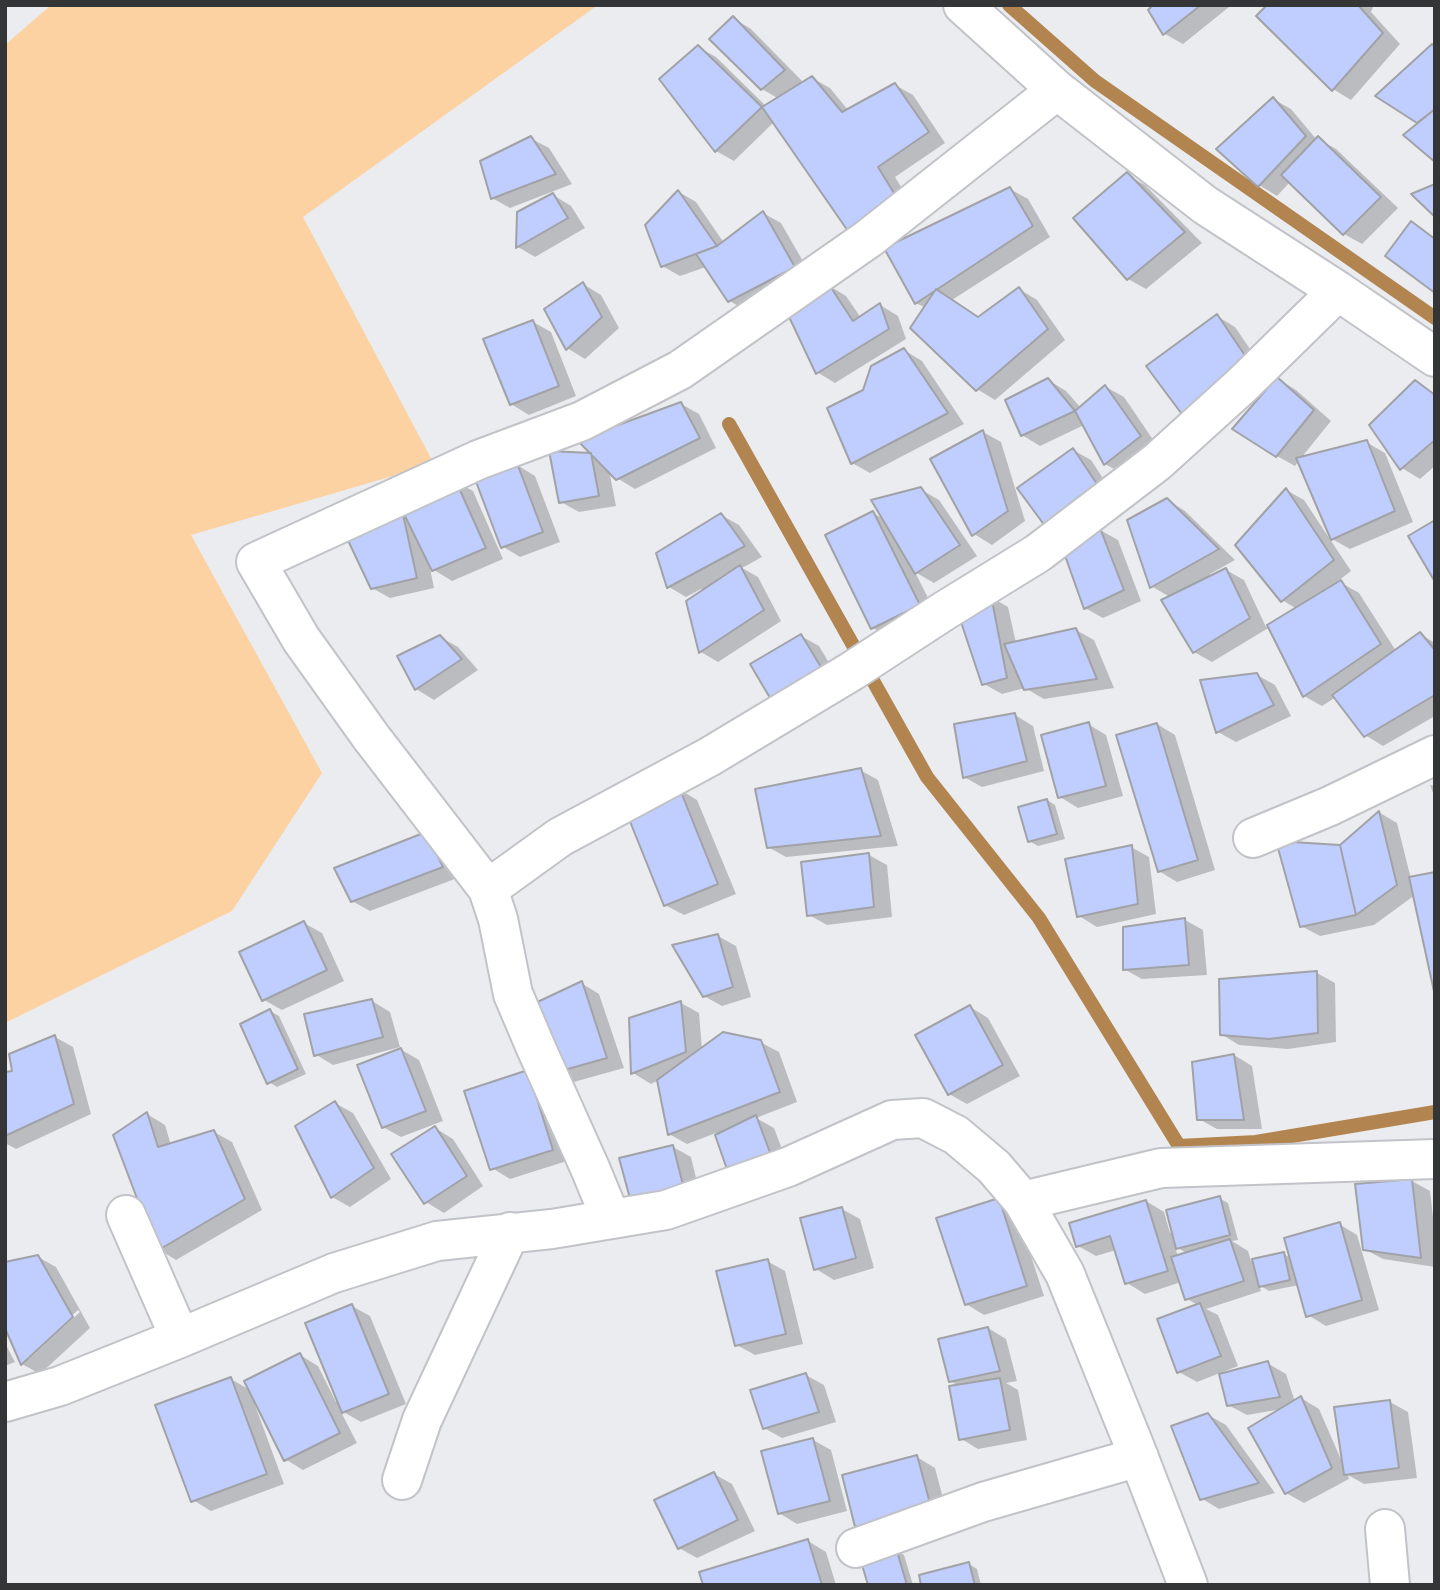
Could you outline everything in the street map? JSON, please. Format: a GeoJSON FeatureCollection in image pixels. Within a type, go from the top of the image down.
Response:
{"type":"FeatureCollection","features":[{"type":"Feature","properties":{"kind":"street"},"geometry":{"type":"LineString","coordinates":[[965,6],[1057,90],[1205,205],[1435,357]]}},
{"type":"Feature","properties":{"kind":"street"},"geometry":{"type":"LineString","coordinates":[[611,1219],[513,993],[498,919],[488,889],[363,726],[301,639],[256,562],[478,460],[582,421],[680,370],[867,239],[1057,90]]}},
{"type":"Feature","properties":{"kind":"street"},"geometry":{"type":"LineString","coordinates":[[488,889],[560,836],[709,757],[852,671],[1038,553],[1157,462],[1242,385],[1338,291]]}},
{"type":"Feature","properties":{"kind":"street"},"geometry":{"type":"LineString","coordinates":[[1253,838],[1330,806],[1435,755]]}},
{"type":"Feature","properties":{"kind":"street"},"geometry":{"type":"LineString","coordinates":[[5,1402],[60,1386],[334,1273],[437,1241],[552,1229],[666,1210],[788,1167],[892,1121],[923,1118],[956,1135],[994,1167],[1023,1201],[1065,1274],[1188,1585]]}},
{"type":"Feature","properties":{"kind":"street"},"geometry":{"type":"LineString","coordinates":[[1023,1201],[1161,1168],[1435,1158]]}},
{"type":"Feature","properties":{"kind":"street"},"geometry":{"type":"LineString","coordinates":[[126,1215],[180,1338]]}},
{"type":"Feature","properties":{"kind":"street"},"geometry":{"type":"LineString","coordinates":[[402,1480],[422,1420],[510,1232]]}},
{"type":"Feature","properties":{"kind":"street"},"geometry":{"type":"LineString","coordinates":[[856,1548],[984,1502],[1139,1457]]}},
{"type":"Feature","properties":{"kind":"street"},"geometry":{"type":"LineString","coordinates":[[1385,1529],[1390,1585]]}},
{"type":"Feature","properties":{"kind":"shaded area"},"geometry":{"type":"Polygon","coordinates":[[[51,5],[598,5],[303,217],[434,464],[191,535],[322,773],[232,911],[5,1023],[5,45],[51,5]]]}},
{"type":"Feature","properties":{"kind":"building"},"geometry":{"type":"Polygon","coordinates":[[[1153,5],[1201,5],[1163,35],[1148,10],[1153,5]]]}},
{"type":"Feature","properties":{"kind":"building"},"geometry":{"type":"Polygon","coordinates":[[[1267,5],[1358,5],[1383,33],[1332,91],[1256,16],[1267,5]]]}},
{"type":"Feature","properties":{"kind":"building"},"geometry":{"type":"Polygon","coordinates":[[[733,16],[785,70],[761,90],[709,39],[733,16]]]}},
{"type":"Feature","properties":{"kind":"building"},"geometry":{"type":"Polygon","coordinates":[[[1432,44],[1435,47],[1435,109],[1417,123],[1375,96],[1432,44]]]}},
{"type":"Feature","properties":{"kind":"building"},"geometry":{"type":"Polygon","coordinates":[[[698,45],[762,107],[715,152],[659,79],[698,45]]]}},
{"type":"Feature","properties":{"kind":"building"},"geometry":{"type":"Polygon","coordinates":[[[812,76],[842,112],[895,83],[929,132],[878,167],[902,206],[850,234],[762,107],[812,76]]]}},
{"type":"Feature","properties":{"kind":"building"},"geometry":{"type":"Polygon","coordinates":[[[1273,97],[1306,136],[1258,187],[1216,149],[1273,97]]]}},
{"type":"Feature","properties":{"kind":"building"},"geometry":{"type":"Polygon","coordinates":[[[1435,109],[1435,162],[1403,135],[1435,109]]]}},
{"type":"Feature","properties":{"kind":"building"},"geometry":{"type":"Polygon","coordinates":[[[531,136],[556,174],[491,199],[480,161],[531,136]]]}},
{"type":"Feature","properties":{"kind":"building"},"geometry":{"type":"Polygon","coordinates":[[[1318,136],[1381,197],[1343,235],[1281,175],[1318,136]]]}},
{"type":"Feature","properties":{"kind":"building"},"geometry":{"type":"Polygon","coordinates":[[[1127,172],[1185,232],[1127,280],[1073,218],[1127,172]]]}},
{"type":"Feature","properties":{"kind":"building"},"geometry":{"type":"Polygon","coordinates":[[[1435,184],[1435,217],[1411,194],[1435,184]]]}},
{"type":"Feature","properties":{"kind":"building"},"geometry":{"type":"Polygon","coordinates":[[[1010,187],[1033,226],[915,304],[884,248],[1010,187]]]}},
{"type":"Feature","properties":{"kind":"building"},"geometry":{"type":"Polygon","coordinates":[[[678,190],[717,246],[661,267],[645,225],[678,190]]]}},
{"type":"Feature","properties":{"kind":"building"},"geometry":{"type":"Polygon","coordinates":[[[553,193],[568,218],[516,248],[517,212],[553,193]]]}},
{"type":"Feature","properties":{"kind":"building"},"geometry":{"type":"Polygon","coordinates":[[[763,211],[795,267],[728,302],[696,254],[717,246],[763,211]]]}},
{"type":"Feature","properties":{"kind":"building"},"geometry":{"type":"Polygon","coordinates":[[[1411,221],[1435,239],[1435,293],[1385,256],[1411,221]]]}},
{"type":"Feature","properties":{"kind":"building"},"geometry":{"type":"Polygon","coordinates":[[[583,282],[602,317],[566,350],[544,309],[583,282]]]}},
{"type":"Feature","properties":{"kind":"building"},"geometry":{"type":"Polygon","coordinates":[[[828,283],[853,321],[880,303],[889,329],[816,374],[783,304],[828,283]]]}},
{"type":"Feature","properties":{"kind":"building"},"geometry":{"type":"Polygon","coordinates":[[[1019,287],[1048,329],[976,391],[910,328],[936,289],[978,317],[1019,287]]]}},
{"type":"Feature","properties":{"kind":"building"},"geometry":{"type":"Polygon","coordinates":[[[1217,314],[1248,360],[1184,417],[1146,366],[1217,314]]]}},
{"type":"Feature","properties":{"kind":"building"},"geometry":{"type":"Polygon","coordinates":[[[533,320],[559,386],[510,405],[483,339],[533,320]]]}},
{"type":"Feature","properties":{"kind":"building"},"geometry":{"type":"Polygon","coordinates":[[[904,348],[948,413],[851,464],[827,408],[863,390],[871,366],[904,348]]]}},
{"type":"Feature","properties":{"kind":"building"},"geometry":{"type":"Polygon","coordinates":[[[1277,377],[1314,410],[1276,457],[1232,429],[1277,377]]]}},
{"type":"Feature","properties":{"kind":"building"},"geometry":{"type":"Polygon","coordinates":[[[1048,378],[1075,411],[1021,436],[1005,400],[1048,378]]]}},
{"type":"Feature","properties":{"kind":"building"},"geometry":{"type":"Polygon","coordinates":[[[1415,380],[1435,395],[1435,440],[1400,470],[1369,425],[1415,380]]]}},
{"type":"Feature","properties":{"kind":"building"},"geometry":{"type":"Polygon","coordinates":[[[1105,385],[1141,436],[1104,465],[1075,411],[1105,385]]]}},
{"type":"Feature","properties":{"kind":"building"},"geometry":{"type":"Polygon","coordinates":[[[681,402],[700,438],[616,480],[577,440],[681,402]]]}},
{"type":"Feature","properties":{"kind":"building"},"geometry":{"type":"Polygon","coordinates":[[[983,430],[1008,511],[972,536],[930,459],[983,430]]]}},
{"type":"Feature","properties":{"kind":"building"},"geometry":{"type":"Polygon","coordinates":[[[1367,440],[1395,511],[1331,540],[1296,458],[1367,440]]]}},
{"type":"Feature","properties":{"kind":"building"},"geometry":{"type":"Polygon","coordinates":[[[1073,448],[1097,484],[1045,526],[1017,488],[1073,448]]]}},
{"type":"Feature","properties":{"kind":"building"},"geometry":{"type":"Polygon","coordinates":[[[549,451],[591,453],[599,496],[559,503],[549,451]]]}},
{"type":"Feature","properties":{"kind":"building"},"geometry":{"type":"Polygon","coordinates":[[[517,463],[543,532],[501,548],[475,479],[517,463]]]}},
{"type":"Feature","properties":{"kind":"building"},"geometry":{"type":"Polygon","coordinates":[[[455,479],[486,548],[432,571],[402,510],[455,479]]]}},
{"type":"Feature","properties":{"kind":"building"},"geometry":{"type":"Polygon","coordinates":[[[921,487],[960,545],[915,574],[871,500],[921,487]]]}},
{"type":"Feature","properties":{"kind":"building"},"geometry":{"type":"Polygon","coordinates":[[[1286,488],[1334,560],[1281,602],[1235,545],[1286,488]]]}},
{"type":"Feature","properties":{"kind":"building"},"geometry":{"type":"Polygon","coordinates":[[[1167,498],[1219,549],[1150,588],[1127,520],[1167,498]]]}},
{"type":"Feature","properties":{"kind":"building"},"geometry":{"type":"Polygon","coordinates":[[[402,510],[417,578],[371,589],[344,532],[402,510]]]}},
{"type":"Feature","properties":{"kind":"building"},"geometry":{"type":"Polygon","coordinates":[[[873,511],[920,605],[871,629],[825,535],[873,511]]]}},
{"type":"Feature","properties":{"kind":"building"},"geometry":{"type":"Polygon","coordinates":[[[721,513],[745,546],[667,588],[656,553],[721,513]]]}},
{"type":"Feature","properties":{"kind":"building"},"geometry":{"type":"Polygon","coordinates":[[[1435,520],[1435,582],[1408,536],[1435,520]]]}},
{"type":"Feature","properties":{"kind":"building"},"geometry":{"type":"Polygon","coordinates":[[[1100,528],[1124,590],[1084,609],[1063,550],[1100,528]]]}},
{"type":"Feature","properties":{"kind":"building"},"geometry":{"type":"Polygon","coordinates":[[[740,565],[764,610],[699,653],[686,601],[740,565]]]}},
{"type":"Feature","properties":{"kind":"building"},"geometry":{"type":"Polygon","coordinates":[[[1226,568],[1250,618],[1193,653],[1161,600],[1226,568]]]}},
{"type":"Feature","properties":{"kind":"building"},"geometry":{"type":"Polygon","coordinates":[[[1341,580],[1381,644],[1303,697],[1267,625],[1341,580]]]}},
{"type":"Feature","properties":{"kind":"building"},"geometry":{"type":"Polygon","coordinates":[[[991,595],[1007,678],[982,685],[958,613],[991,595]]]}},
{"type":"Feature","properties":{"kind":"building"},"geometry":{"type":"Polygon","coordinates":[[[1076,628],[1097,679],[1024,690],[1004,644],[1076,628]]]}},
{"type":"Feature","properties":{"kind":"building"},"geometry":{"type":"Polygon","coordinates":[[[1420,632],[1435,650],[1435,695],[1364,737],[1332,695],[1420,632]]]}},
{"type":"Feature","properties":{"kind":"building"},"geometry":{"type":"Polygon","coordinates":[[[801,634],[824,672],[773,703],[750,664],[801,634]]]}},
{"type":"Feature","properties":{"kind":"building"},"geometry":{"type":"Polygon","coordinates":[[[440,635],[462,659],[415,690],[397,656],[440,635]]]}},
{"type":"Feature","properties":{"kind":"building"},"geometry":{"type":"Polygon","coordinates":[[[1257,673],[1274,705],[1216,733],[1200,680],[1257,673]]]}},
{"type":"Feature","properties":{"kind":"building"},"geometry":{"type":"Polygon","coordinates":[[[1015,713],[1027,761],[963,778],[954,724],[1015,713]]]}},
{"type":"Feature","properties":{"kind":"building"},"geometry":{"type":"Polygon","coordinates":[[[1089,722],[1106,786],[1058,798],[1041,735],[1089,722]]]}},
{"type":"Feature","properties":{"kind":"building"},"geometry":{"type":"Polygon","coordinates":[[[1157,723],[1198,860],[1158,872],[1116,735],[1157,723]]]}},
{"type":"Feature","properties":{"kind":"building"},"geometry":{"type":"Polygon","coordinates":[[[861,768],[881,836],[767,848],[755,789],[861,768]]]}},
{"type":"Feature","properties":{"kind":"building"},"geometry":{"type":"Polygon","coordinates":[[[679,787],[718,884],[664,906],[625,809],[679,787]]]}},
{"type":"Feature","properties":{"kind":"building"},"geometry":{"type":"Polygon","coordinates":[[[1047,799],[1057,834],[1028,842],[1018,807],[1047,799]]]}},
{"type":"Feature","properties":{"kind":"building"},"geometry":{"type":"Polygon","coordinates":[[[1379,811],[1397,885],[1356,915],[1340,845],[1379,811]]]}},
{"type":"Feature","properties":{"kind":"building"},"geometry":{"type":"Polygon","coordinates":[[[426,832],[443,867],[351,902],[334,868],[426,832]]]}},
{"type":"Feature","properties":{"kind":"building"},"geometry":{"type":"Polygon","coordinates":[[[1276,841],[1340,845],[1356,915],[1300,927],[1276,841]]]}},
{"type":"Feature","properties":{"kind":"building"},"geometry":{"type":"Polygon","coordinates":[[[1132,845],[1138,904],[1077,917],[1065,859],[1132,845]]]}},
{"type":"Feature","properties":{"kind":"building"},"geometry":{"type":"Polygon","coordinates":[[[869,853],[874,907],[807,916],[801,862],[869,853]]]}},
{"type":"Feature","properties":{"kind":"building"},"geometry":{"type":"Polygon","coordinates":[[[1435,872],[1435,996],[1409,877],[1435,872]]]}},
{"type":"Feature","properties":{"kind":"building"},"geometry":{"type":"Polygon","coordinates":[[[1185,918],[1189,965],[1123,970],[1123,927],[1185,918]]]}},
{"type":"Feature","properties":{"kind":"building"},"geometry":{"type":"Polygon","coordinates":[[[304,921],[327,970],[262,1001],[239,952],[304,921]]]}},
{"type":"Feature","properties":{"kind":"building"},"geometry":{"type":"Polygon","coordinates":[[[718,934],[733,987],[703,997],[672,945],[718,934]]]}},
{"type":"Feature","properties":{"kind":"building"},"geometry":{"type":"Polygon","coordinates":[[[1317,971],[1318,1033],[1269,1039],[1220,1035],[1219,979],[1317,971]]]}},
{"type":"Feature","properties":{"kind":"building"},"geometry":{"type":"Polygon","coordinates":[[[582,981],[607,1058],[550,1074],[531,1005],[582,981]]]}},
{"type":"Feature","properties":{"kind":"building"},"geometry":{"type":"Polygon","coordinates":[[[372,999],[383,1037],[314,1056],[304,1014],[372,999]]]}},
{"type":"Feature","properties":{"kind":"building"},"geometry":{"type":"Polygon","coordinates":[[[681,1001],[686,1052],[631,1074],[629,1018],[681,1001]]]}},
{"type":"Feature","properties":{"kind":"building"},"geometry":{"type":"Polygon","coordinates":[[[970,1005],[1003,1065],[948,1095],[915,1035],[970,1005]]]}},
{"type":"Feature","properties":{"kind":"building"},"geometry":{"type":"Polygon","coordinates":[[[270,1009],[298,1069],[267,1084],[240,1024],[270,1009]]]}},
{"type":"Feature","properties":{"kind":"building"},"geometry":{"type":"Polygon","coordinates":[[[723,1032],[761,1040],[780,1092],[668,1135],[657,1080],[723,1032]]]}},
{"type":"Feature","properties":{"kind":"building"},"geometry":{"type":"Polygon","coordinates":[[[55,1035],[74,1104],[5,1136],[5,1072],[12,1071],[9,1054],[55,1035]]]}},
{"type":"Feature","properties":{"kind":"building"},"geometry":{"type":"Polygon","coordinates":[[[401,1048],[426,1111],[382,1128],[357,1065],[401,1048]]]}},
{"type":"Feature","properties":{"kind":"building"},"geometry":{"type":"Polygon","coordinates":[[[1234,1054],[1244,1120],[1197,1120],[1192,1062],[1234,1054]]]}},
{"type":"Feature","properties":{"kind":"building"},"geometry":{"type":"Polygon","coordinates":[[[528,1070],[553,1150],[490,1170],[464,1091],[528,1070]]]}},
{"type":"Feature","properties":{"kind":"building"},"geometry":{"type":"Polygon","coordinates":[[[335,1101],[374,1168],[331,1198],[295,1126],[335,1101]]]}},
{"type":"Feature","properties":{"kind":"building"},"geometry":{"type":"Polygon","coordinates":[[[147,1112],[158,1147],[214,1130],[245,1199],[157,1251],[113,1135],[147,1112]]]}},
{"type":"Feature","properties":{"kind":"building"},"geometry":{"type":"Polygon","coordinates":[[[756,1115],[771,1155],[729,1175],[715,1135],[756,1115]]]}},
{"type":"Feature","properties":{"kind":"building"},"geometry":{"type":"Polygon","coordinates":[[[435,1126],[467,1176],[424,1204],[391,1154],[435,1126]]]}},
{"type":"Feature","properties":{"kind":"building"},"geometry":{"type":"Polygon","coordinates":[[[673,1145],[685,1193],[632,1206],[619,1158],[673,1145]]]}},
{"type":"Feature","properties":{"kind":"building"},"geometry":{"type":"Polygon","coordinates":[[[1412,1179],[1421,1258],[1363,1250],[1355,1184],[1412,1179]]]}},
{"type":"Feature","properties":{"kind":"building"},"geometry":{"type":"Polygon","coordinates":[[[1220,1196],[1230,1235],[1176,1249],[1166,1210],[1220,1196]]]}},
{"type":"Feature","properties":{"kind":"building"},"geometry":{"type":"Polygon","coordinates":[[[999,1198],[1027,1286],[965,1305],[936,1218],[999,1198]]]}},
{"type":"Feature","properties":{"kind":"building"},"geometry":{"type":"Polygon","coordinates":[[[1146,1200],[1168,1271],[1125,1284],[1110,1236],[1076,1247],[1069,1223],[1146,1200]]]}},
{"type":"Feature","properties":{"kind":"building"},"geometry":{"type":"Polygon","coordinates":[[[842,1207],[856,1258],[814,1270],[800,1218],[842,1207]]]}},
{"type":"Feature","properties":{"kind":"building"},"geometry":{"type":"Polygon","coordinates":[[[1340,1222],[1362,1300],[1306,1317],[1284,1238],[1340,1222]]]}},
{"type":"Feature","properties":{"kind":"building"},"geometry":{"type":"Polygon","coordinates":[[[1230,1239],[1244,1281],[1185,1300],[1171,1257],[1230,1239]]]}},
{"type":"Feature","properties":{"kind":"building"},"geometry":{"type":"Polygon","coordinates":[[[1284,1252],[1290,1280],[1259,1287],[1252,1259],[1284,1252]]]}},
{"type":"Feature","properties":{"kind":"building"},"geometry":{"type":"Polygon","coordinates":[[[38,1255],[73,1317],[21,1365],[5,1328],[5,1262],[38,1255]]]}},
{"type":"Feature","properties":{"kind":"building"},"geometry":{"type":"Polygon","coordinates":[[[768,1259],[786,1334],[735,1346],[716,1271],[768,1259]]]}},
{"type":"Feature","properties":{"kind":"building"},"geometry":{"type":"Polygon","coordinates":[[[1200,1303],[1221,1356],[1177,1373],[1157,1319],[1200,1303]]]}},
{"type":"Feature","properties":{"kind":"building"},"geometry":{"type":"Polygon","coordinates":[[[352,1304],[389,1394],[342,1413],[305,1323],[352,1304]]]}},
{"type":"Feature","properties":{"kind":"building"},"geometry":{"type":"Polygon","coordinates":[[[988,1327],[1000,1371],[949,1382],[938,1339],[988,1327]]]}},
{"type":"Feature","properties":{"kind":"building"},"geometry":{"type":"Polygon","coordinates":[[[300,1353],[340,1433],[284,1461],[244,1381],[300,1353]]]}},
{"type":"Feature","properties":{"kind":"building"},"geometry":{"type":"Polygon","coordinates":[[[1268,1361],[1280,1397],[1227,1406],[1219,1374],[1268,1361]]]}},
{"type":"Feature","properties":{"kind":"building"},"geometry":{"type":"Polygon","coordinates":[[[806,1373],[819,1412],[763,1429],[750,1390],[806,1373]]]}},
{"type":"Feature","properties":{"kind":"building"},"geometry":{"type":"Polygon","coordinates":[[[231,1377],[267,1474],[191,1502],[155,1405],[231,1377]]]}},
{"type":"Feature","properties":{"kind":"building"},"geometry":{"type":"Polygon","coordinates":[[[1000,1378],[1010,1430],[959,1440],[949,1386],[1000,1378]]]}},
{"type":"Feature","properties":{"kind":"building"},"geometry":{"type":"Polygon","coordinates":[[[1301,1396],[1332,1468],[1285,1494],[1248,1428],[1301,1396]]]}},
{"type":"Feature","properties":{"kind":"building"},"geometry":{"type":"Polygon","coordinates":[[[1390,1400],[1399,1468],[1344,1475],[1334,1407],[1390,1400]]]}},
{"type":"Feature","properties":{"kind":"building"},"geometry":{"type":"Polygon","coordinates":[[[1208,1413],[1259,1483],[1200,1500],[1171,1426],[1208,1413]]]}},
{"type":"Feature","properties":{"kind":"building"},"geometry":{"type":"Polygon","coordinates":[[[813,1438],[830,1501],[778,1514],[761,1451],[813,1438]]]}},
{"type":"Feature","properties":{"kind":"building"},"geometry":{"type":"Polygon","coordinates":[[[917,1455],[931,1507],[855,1527],[842,1475],[917,1455]]]}},
{"type":"Feature","properties":{"kind":"building"},"geometry":{"type":"Polygon","coordinates":[[[714,1472],[738,1520],[678,1549],[654,1500],[714,1472]]]}},
{"type":"Feature","properties":{"kind":"building"},"geometry":{"type":"Polygon","coordinates":[[[808,1539],[822,1585],[703,1585],[699,1572],[808,1539]]]}},
{"type":"Feature","properties":{"kind":"building"},"geometry":{"type":"Polygon","coordinates":[[[896,1548],[907,1585],[868,1585],[860,1558],[896,1548]]]}},
{"type":"Feature","properties":{"kind":"building"},"geometry":{"type":"Polygon","coordinates":[[[969,1562],[975,1585],[921,1585],[919,1575],[969,1562]]]}},
{"type":"Feature","properties":{"kind":"waterway"},"geometry":{"type":"LineString","coordinates":[[1009,5],[1095,81],[1435,318]]}},
{"type":"Feature","properties":{"kind":"waterway"},"geometry":{"type":"LineString","coordinates":[[729,424],[927,777],[1039,918],[1179,1146],[1256,1142],[1435,1112]]}}]}
